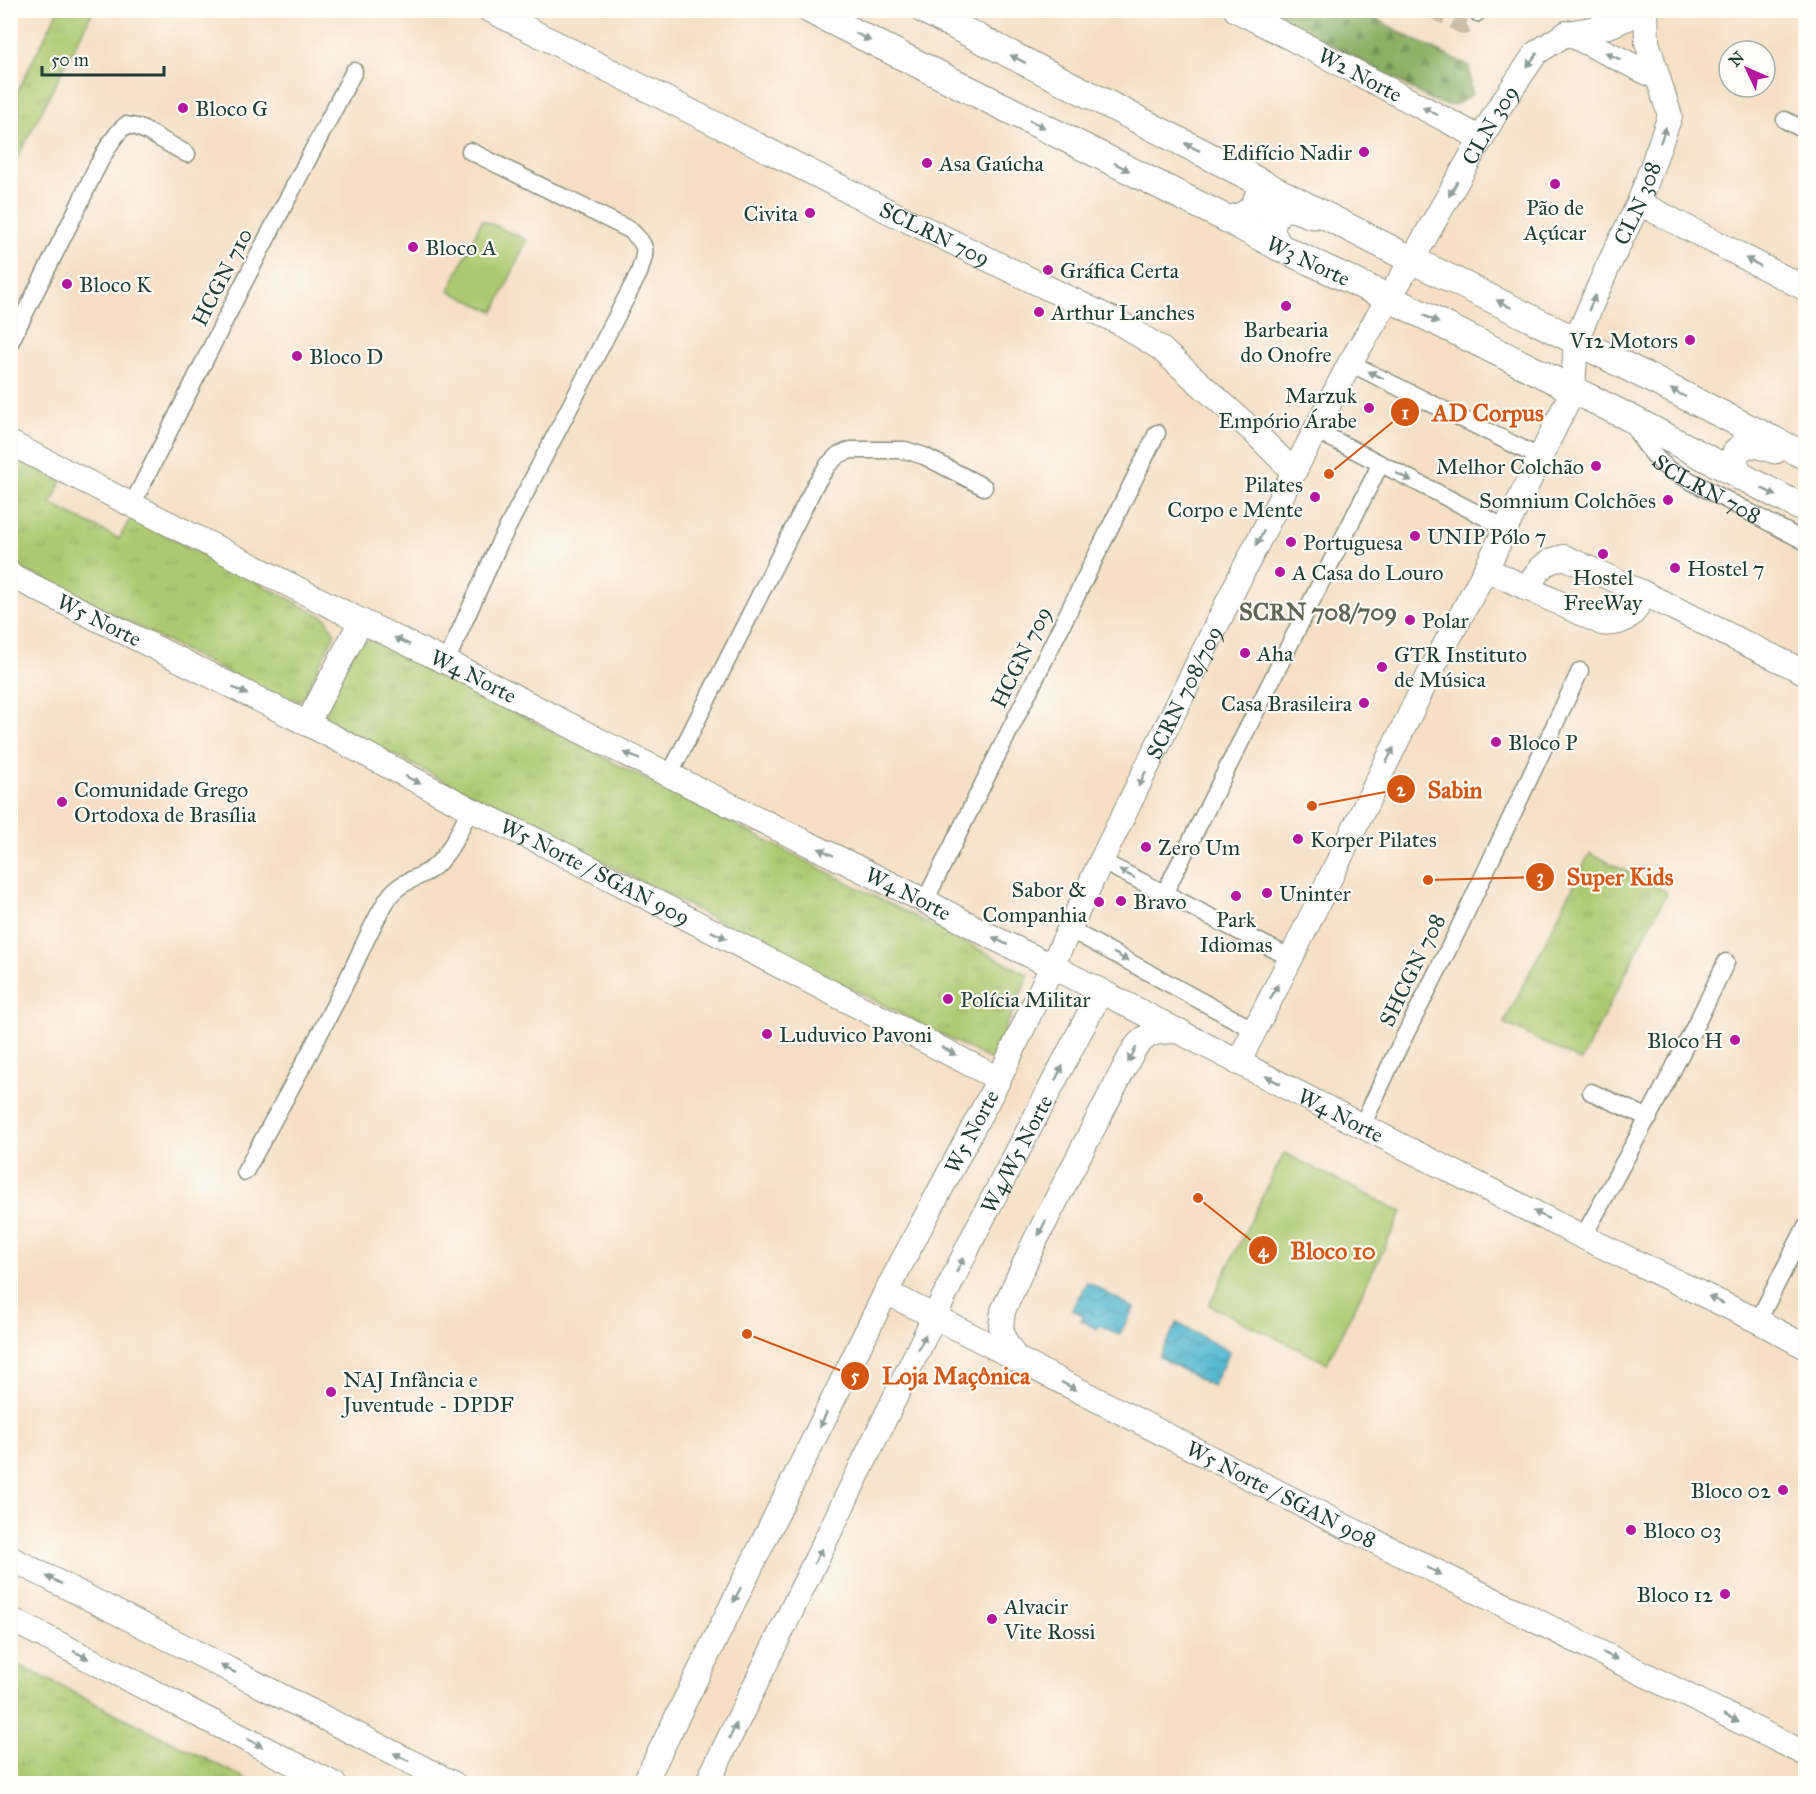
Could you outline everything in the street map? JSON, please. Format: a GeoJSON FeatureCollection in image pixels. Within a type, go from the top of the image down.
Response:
{"type":"FeatureCollection","features":[{"type":"Feature","properties":{"kind":"main road","name":"SCLRN 709"},"geometry":{"type":"LineString","coordinates":[[490,10],[900,217],[1120,323],[1160,348],[1253,431],[1294,472]]}},
{"type":"Feature","properties":{"kind":"main road","name":"W3 Norte"},"geometry":{"type":"LineString","coordinates":[[810,10],[1279,247],[1389,298],[1628,417],[1806,510]]}},
{"type":"Feature","properties":{"kind":"main road","name":"W3 Norte"},"geometry":{"type":"LineString","coordinates":[[924,10],[1412,260],[1806,457]]}},
{"type":"Feature","properties":{"kind":"main road","name":"W2 Norte"},"geometry":{"type":"LineString","coordinates":[[1236,10],[1482,138]]}},
{"type":"Feature","properties":{"kind":"main road","name":"CLN 309"},"geometry":{"type":"LineString","coordinates":[[1389,298],[1498,109],[1536,53],[1567,33],[1609,26],[1628,18],[1639,10]]}},
{"type":"Feature","properties":{"kind":"main road","name":"CLN 308"},"geometry":{"type":"LineString","coordinates":[[1573,390],[1576,340],[1608,266],[1639,204],[1670,116],[1647,42],[1646,10]]}},
{"type":"Feature","properties":{"kind":"main road"},"geometry":{"type":"LineString","coordinates":[[1567,33],[1658,78]]}},
{"type":"Feature","properties":{"kind":"main road"},"geometry":{"type":"LineString","coordinates":[[1227,219],[1236,219],[1252,210],[1258,197],[1260,182]]}},
{"type":"Feature","properties":{"kind":"main road"},"geometry":{"type":"LineString","coordinates":[[1639,204],[1806,289]]}},
{"type":"Feature","properties":{"kind":"main road"},"geometry":{"type":"LineString","coordinates":[[1279,247],[1272,233],[1272,223],[1282,209],[1288,208],[1345,225]]}},
{"type":"Feature","properties":{"kind":"main road","name":"SCRN 708/709"},"geometry":{"type":"LineString","coordinates":[[1052,966],[1243,571],[1350,363],[1389,298]]}},
{"type":"Feature","properties":{"kind":"main road"},"geometry":{"type":"LineString","coordinates":[[1238,1063],[1292,958],[1427,679],[1486,568],[1573,390]]}},
{"type":"Feature","properties":{"kind":"main road"},"geometry":{"type":"LineString","coordinates":[[1680,445],[1706,448],[1714,442],[1720,428],[1719,420],[1712,411]]}},
{"type":"Feature","properties":{"kind":"main road","name":"W4 Norte"},"geometry":{"type":"LineString","coordinates":[[10,443],[600,741],[925,901],[1362,1126],[1583,1237],[1758,1321],[1806,1347]]}},
{"type":"Feature","properties":{"kind":"main road"},"geometry":{"type":"LineString","coordinates":[[1741,477],[1734,460],[1739,449],[1749,443],[1806,457]]}},
{"type":"Feature","properties":{"kind":"main road"},"geometry":{"type":"LineString","coordinates":[[1527,589],[1535,574],[1547,561],[1564,557],[1806,673]]}},
{"type":"Feature","properties":{"kind":"main road"},"geometry":{"type":"LineString","coordinates":[[1486,568],[1602,623],[1620,622],[1634,614],[1641,592]]}},
{"type":"Feature","properties":{"kind":"main road","name":"W5 Norte"},"geometry":{"type":"LineString","coordinates":[[10,575],[188,665]]}},
{"type":"Feature","properties":{"kind":"main road"},"geometry":{"type":"LineString","coordinates":[[307,724],[361,621]]}},
{"type":"Feature","properties":{"kind":"main road","name":"W5 Norte / SGAN 909"},"geometry":{"type":"LineString","coordinates":[[188,665],[470,809],[540,842],[999,1079]]}},
{"type":"Feature","properties":{"kind":"main road","name":"W5 Norte"},"geometry":{"type":"LineString","coordinates":[[644,1784],[886,1293],[999,1079],[1052,966]]}},
{"type":"Feature","properties":{"kind":"main road","name":"W4/W5 Norte"},"geometry":{"type":"LineString","coordinates":[[707,1784],[976,1232],[1101,992]]}},
{"type":"Feature","properties":{"kind":"main road"},"geometry":{"type":"LineString","coordinates":[[1017,1360],[1004,1339],[1001,1327],[1003,1311],[1034,1243],[1134,1049],[1140,1041],[1155,1031],[1180,1031]]}},
{"type":"Feature","properties":{"kind":"main road","name":"W5 Norte / SGAN 908"},"geometry":{"type":"LineString","coordinates":[[886,1293],[1346,1527],[1806,1754]]}},
{"type":"Feature","properties":{"kind":"main road"},"geometry":{"type":"LineString","coordinates":[[10,1558],[454,1784]]}},
{"type":"Feature","properties":{"kind":"main road"},"geometry":{"type":"LineString","coordinates":[[10,1619],[334,1784]]}},
{"type":"Feature","properties":{"kind":"street","name":"HCGN 710"},"geometry":{"type":"LineString","coordinates":[[132,505],[354,71]]}},
{"type":"Feature","properties":{"kind":"street"},"geometry":{"type":"LineString","coordinates":[[1785,120],[1806,130]]}},
{"type":"Feature","properties":{"kind":"street"},"geometry":{"type":"LineString","coordinates":[[10,343],[114,136],[126,125],[136,127],[187,154]]}},
{"type":"Feature","properties":{"kind":"street"},"geometry":{"type":"LineString","coordinates":[[446,662],[499,544],[639,273],[645,247],[630,230],[470,151]]}},
{"type":"Feature","properties":{"kind":"street"},"geometry":{"type":"LineString","coordinates":[[1350,363],[1541,458]]}},
{"type":"Feature","properties":{"kind":"street","name":"SCLRN 708"},"geometry":{"type":"LineString","coordinates":[[1628,417],[1642,442],[1668,469],[1806,542]]}},
{"type":"Feature","properties":{"kind":"street"},"geometry":{"type":"LineString","coordinates":[[1315,430],[1506,528]]}},
{"type":"Feature","properties":{"kind":"street","name":"HCGN 709"},"geometry":{"type":"LineString","coordinates":[[925,901],[1157,433]]}},
{"type":"Feature","properties":{"kind":"street"},"geometry":{"type":"LineString","coordinates":[[670,774],[815,485],[828,465],[838,455],[851,450],[905,450],[924,456],[984,487]]}},
{"type":"Feature","properties":{"kind":"street"},"geometry":{"type":"LineString","coordinates":[[1164,894],[1380,465]]}},
{"type":"Feature","properties":{"kind":"street","name":"SHCGN 708"},"geometry":{"type":"LineString","coordinates":[[1362,1126],[1457,932],[1580,671]]}},
{"type":"Feature","properties":{"kind":"street"},"geometry":{"type":"LineString","coordinates":[[245,1172],[300,1072],[361,953],[377,916],[398,886],[431,869],[441,860],[470,809]]}},
{"type":"Feature","properties":{"kind":"street"},"geometry":{"type":"LineString","coordinates":[[1101,861],[1292,958]]}},
{"type":"Feature","properties":{"kind":"street"},"geometry":{"type":"LineString","coordinates":[[1069,928],[1254,1030]]}},
{"type":"Feature","properties":{"kind":"street"},"geometry":{"type":"LineString","coordinates":[[1583,1237],[1649,1118],[1726,962]]}},
{"type":"Feature","properties":{"kind":"street"},"geometry":{"type":"LineString","coordinates":[[1591,1092],[1649,1118]]}},
{"type":"Feature","properties":{"kind":"street"},"geometry":{"type":"LineString","coordinates":[[1758,1321],[1806,1226]]}},
{"type":"Feature","properties":{"kind":"green space"},"geometry":{"type":"Polygon","coordinates":[[[58,11],[93,11],[11,170],[11,104],[58,11]]]}},
{"type":"Feature","properties":{"kind":"green space"},"geometry":{"type":"Polygon","coordinates":[[[1270,11],[1362,11],[1469,66],[1472,94],[1463,101],[1453,104],[1435,102],[1270,11]]]}},
{"type":"Feature","properties":{"kind":"green space"},"geometry":{"type":"Polygon","coordinates":[[[482,220],[527,240],[494,312],[449,291],[482,220]]]}},
{"type":"Feature","properties":{"kind":"green space"},"geometry":{"type":"Polygon","coordinates":[[[10,456],[62,481],[51,504],[119,539],[131,517],[326,618],[335,634],[303,698],[294,704],[284,701],[11,563],[10,456]]]}},
{"type":"Feature","properties":{"kind":"green space"},"geometry":{"type":"Polygon","coordinates":[[[372,639],[1029,975],[991,1060],[323,719],[356,643],[372,639]]]}},
{"type":"Feature","properties":{"kind":"green space"},"geometry":{"type":"Polygon","coordinates":[[[1590,853],[1667,892],[1581,1061],[1504,1023],[1590,853]]]}},
{"type":"Feature","properties":{"kind":"green space"},"geometry":{"type":"Polygon","coordinates":[[[1284,1153],[1402,1212],[1327,1363],[1209,1305],[1284,1153]]]}},
{"type":"Feature","properties":{"kind":"green space"},"geometry":{"type":"Polygon","coordinates":[[[11,1661],[254,1783],[11,1783],[11,1661]]]}},
{"type":"Feature","properties":{"kind":"water"},"geometry":{"type":"Polygon","coordinates":[[[1087,1282],[1134,1308],[1119,1335],[1100,1325],[1097,1329],[1081,1320],[1084,1316],[1072,1309],[1087,1282]]]}},
{"type":"Feature","properties":{"kind":"water"},"geometry":{"type":"Polygon","coordinates":[[[1177,1323],[1230,1352],[1212,1386],[1159,1357],[1177,1323]]]}},
{"type":"Feature","properties":{"kind":"tunnel"},"geometry":{"type":"LineString","coordinates":[[1432,10],[1464,27],[1469,25],[1477,13]]}},
{"type":"Feature","properties":{"kind":"place","name":"Bloco G"},"geometry":{"type":"Point","coordinates":[183,108]}},
{"type":"Feature","properties":{"kind":"place","name":"Edifício Nadir"},"geometry":{"type":"Point","coordinates":[1364,152]}},
{"type":"Feature","properties":{"kind":"place","name":"Asa Gaúcha"},"geometry":{"type":"Point","coordinates":[927,163]}},
{"type":"Feature","properties":{"kind":"place","name":"Pão de Açúcar"},"geometry":{"type":"Point","coordinates":[1555,184]}},
{"type":"Feature","properties":{"kind":"place","name":"Civita"},"geometry":{"type":"Point","coordinates":[810,213]}},
{"type":"Feature","properties":{"kind":"place","name":"Bloco A"},"geometry":{"type":"Point","coordinates":[413,247]}},
{"type":"Feature","properties":{"kind":"place","name":"Gráfica Certa"},"geometry":{"type":"Point","coordinates":[1048,270]}},
{"type":"Feature","properties":{"kind":"place","name":"Bloco K"},"geometry":{"type":"Point","coordinates":[67,284]}},
{"type":"Feature","properties":{"kind":"place","name":"Barbearia do Onofre"},"geometry":{"type":"Point","coordinates":[1286,306]}},
{"type":"Feature","properties":{"kind":"place","name":"Arthur Lanches"},"geometry":{"type":"Point","coordinates":[1039,312]}},
{"type":"Feature","properties":{"kind":"place","name":"V12 Motors"},"geometry":{"type":"Point","coordinates":[1690,340]}},
{"type":"Feature","properties":{"kind":"place","name":"Bloco D"},"geometry":{"type":"Point","coordinates":[297,356]}},
{"type":"Feature","properties":{"kind":"place","name":"Marzuk Empório Árabe"},"geometry":{"type":"Point","coordinates":[1369,408]}},
{"type":"Feature","properties":{"kind":"place","name":"Melhor Colchão"},"geometry":{"type":"Point","coordinates":[1596,466]}},
{"type":"Feature","properties":{"kind":"place","name":"AD Corpus"},"geometry":{"type":"Point","coordinates":[1329,474]}},
{"type":"Feature","properties":{"kind":"place","name":"Pilates Corpo e Mente"},"geometry":{"type":"Point","coordinates":[1315,497]}},
{"type":"Feature","properties":{"kind":"place","name":"Somnium Colchões"},"geometry":{"type":"Point","coordinates":[1668,500]}},
{"type":"Feature","properties":{"kind":"place","name":"UNIP Pólo 7"},"geometry":{"type":"Point","coordinates":[1415,536]}},
{"type":"Feature","properties":{"kind":"place","name":"Portuguesa"},"geometry":{"type":"Point","coordinates":[1291,542]}},
{"type":"Feature","properties":{"kind":"place","name":"Hostel FreeWay"},"geometry":{"type":"Point","coordinates":[1603,554]}},
{"type":"Feature","properties":{"kind":"place","name":"Hostel 7"},"geometry":{"type":"Point","coordinates":[1675,568]}},
{"type":"Feature","properties":{"kind":"place","name":"A Casa do Louro"},"geometry":{"type":"Point","coordinates":[1280,572]}},
{"type":"Feature","properties":{"kind":"place","name":"Polar"},"geometry":{"type":"Point","coordinates":[1410,620]}},
{"type":"Feature","properties":{"kind":"place","name":"Aha"},"geometry":{"type":"Point","coordinates":[1245,653]}},
{"type":"Feature","properties":{"kind":"place","name":"GTR Instituto de Música"},"geometry":{"type":"Point","coordinates":[1382,667]}},
{"type":"Feature","properties":{"kind":"place","name":"Casa Brasileira"},"geometry":{"type":"Point","coordinates":[1364,703]}},
{"type":"Feature","properties":{"kind":"place","name":"Bloco P"},"geometry":{"type":"Point","coordinates":[1496,742]}},
{"type":"Feature","properties":{"kind":"place","name":"Comunidade Grego Ortodoxa de Brasília"},"geometry":{"type":"Point","coordinates":[62,802]}},
{"type":"Feature","properties":{"kind":"place","name":"Sabin"},"geometry":{"type":"Point","coordinates":[1312,806]}},
{"type":"Feature","properties":{"kind":"place","name":"Korper Pilates"},"geometry":{"type":"Point","coordinates":[1298,839]}},
{"type":"Feature","properties":{"kind":"place","name":"Zero Um"},"geometry":{"type":"Point","coordinates":[1146,847]}},
{"type":"Feature","properties":{"kind":"place","name":"Super Kids"},"geometry":{"type":"Point","coordinates":[1428,880]}},
{"type":"Feature","properties":{"kind":"place","name":"Uninter"},"geometry":{"type":"Point","coordinates":[1267,893]}},
{"type":"Feature","properties":{"kind":"place","name":"Park Idiomas"},"geometry":{"type":"Point","coordinates":[1236,896]}},
{"type":"Feature","properties":{"kind":"place","name":"Bravo"},"geometry":{"type":"Point","coordinates":[1121,901]}},
{"type":"Feature","properties":{"kind":"place","name":"Sabor & Companhia"},"geometry":{"type":"Point","coordinates":[1099,902]}},
{"type":"Feature","properties":{"kind":"place","name":"Polícia Militar"},"geometry":{"type":"Point","coordinates":[948,999]}},
{"type":"Feature","properties":{"kind":"place","name":"Luduvico Pavoni"},"geometry":{"type":"Point","coordinates":[767,1034]}},
{"type":"Feature","properties":{"kind":"place","name":"Bloco H"},"geometry":{"type":"Point","coordinates":[1735,1040]}},
{"type":"Feature","properties":{"kind":"place","name":"Bloco 10"},"geometry":{"type":"Point","coordinates":[1198,1198]}},
{"type":"Feature","properties":{"kind":"place","name":"Loja Maçônica"},"geometry":{"type":"Point","coordinates":[747,1334]}},
{"type":"Feature","properties":{"kind":"place","name":"NAJ Infância e Juventude - DPDF"},"geometry":{"type":"Point","coordinates":[331,1392]}},
{"type":"Feature","properties":{"kind":"place","name":"Bloco 02"},"geometry":{"type":"Point","coordinates":[1783,1490]}},
{"type":"Feature","properties":{"kind":"place","name":"Bloco 03"},"geometry":{"type":"Point","coordinates":[1631,1530]}},
{"type":"Feature","properties":{"kind":"place","name":"Bloco 12"},"geometry":{"type":"Point","coordinates":[1725,1594]}},
{"type":"Feature","properties":{"kind":"place","name":"Alvacir Vite Rossi"},"geometry":{"type":"Point","coordinates":[992,1619]}},
{"type":"Feature","properties":{"kind":"district","name":"SCRN 708/709"},"geometry":{"type":"Point","coordinates":[1318,612]}}]}
